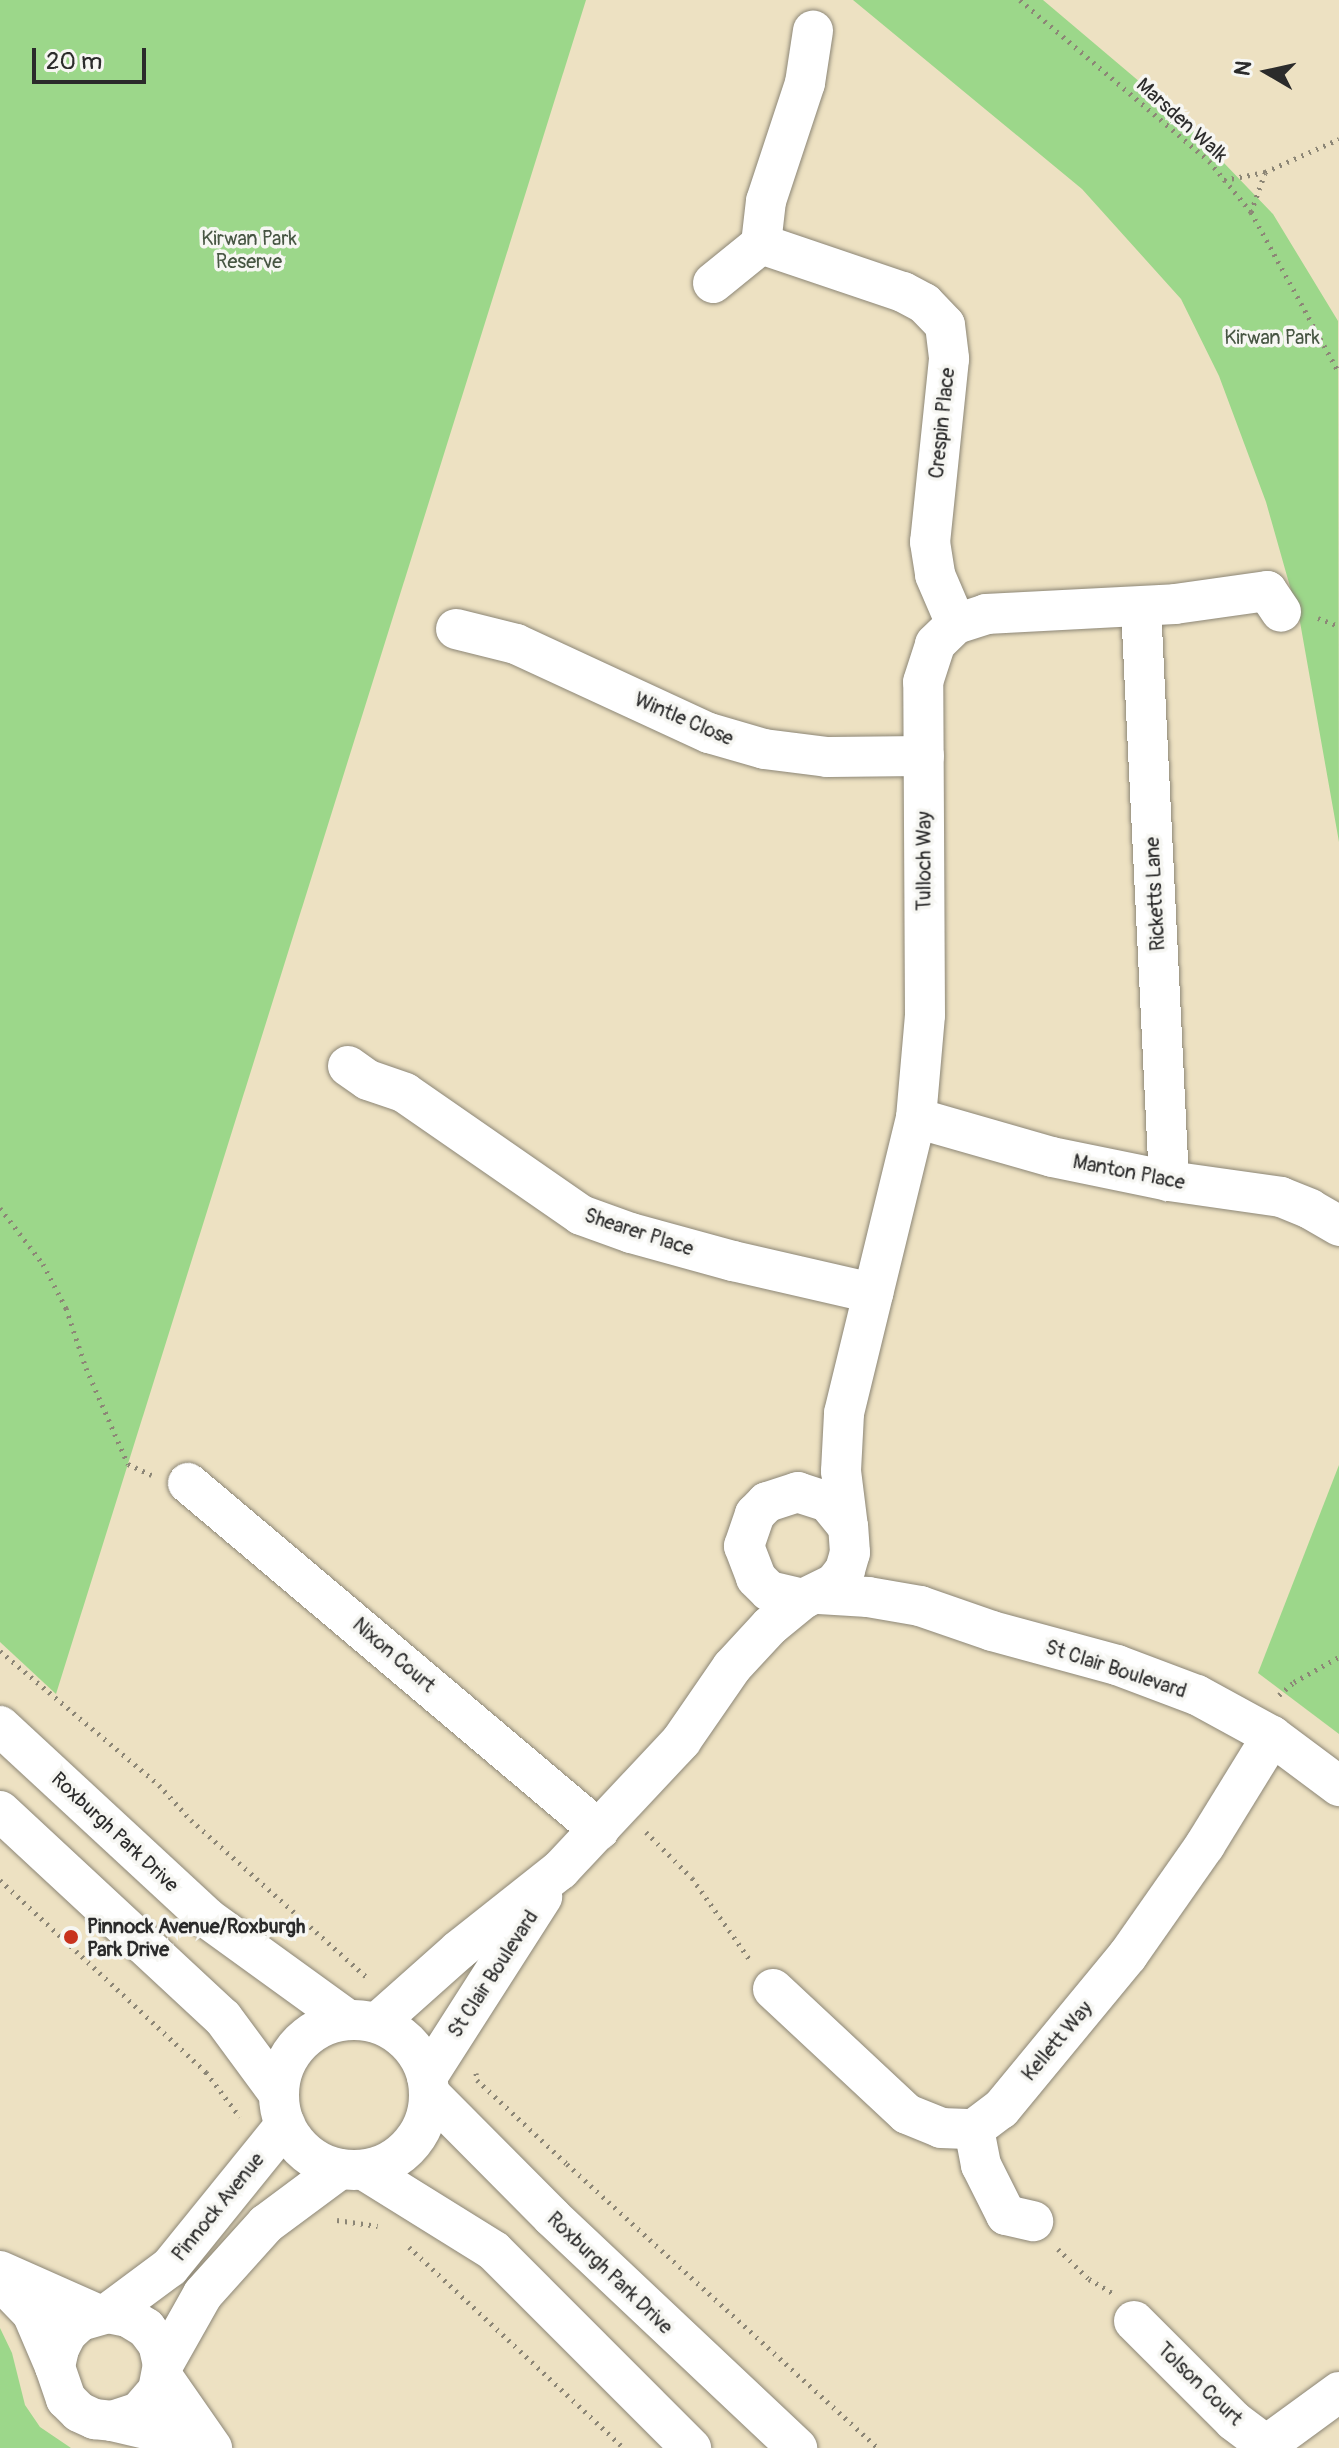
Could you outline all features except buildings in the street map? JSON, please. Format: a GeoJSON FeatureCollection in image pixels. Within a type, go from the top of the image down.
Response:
{"type":"FeatureCollection","features":[{"type":"Feature","properties":{"kind":"street"},"geometry":{"type":"LineString","coordinates":[[713,283],[761,244],[766,201],[805,83],[813,31]]}},
{"type":"Feature","properties":{"kind":"street","name":"Crespin Place"},"geometry":{"type":"LineString","coordinates":[[761,244],[903,292],[924,303],[945,325],[949,359],[930,542],[935,575],[956,624]]}},
{"type":"Feature","properties":{"kind":"street"},"geometry":{"type":"LineString","coordinates":[[956,624],[986,614],[1274,602]]}},
{"type":"Feature","properties":{"kind":"street","name":"Ricketts Lane"},"geometry":{"type":"LineString","coordinates":[[1141,607],[1169,1181]]}},
{"type":"Feature","properties":{"kind":"street","name":"Tulloch Way"},"geometry":{"type":"LineString","coordinates":[[849,1531],[841,1471],[844,1413],[916,1118],[925,1015],[923,682],[935,644],[956,624]]}},
{"type":"Feature","properties":{"kind":"street","name":"Wintle Close"},"geometry":{"type":"LineString","coordinates":[[456,629],[516,644],[709,733],[764,749],[827,757],[924,756]]}},
{"type":"Feature","properties":{"kind":"street","name":"Shearer Place"},"geometry":{"type":"LineString","coordinates":[[348,1066],[368,1080],[405,1093],[581,1215],[631,1233],[718,1257],[873,1293]]}},
{"type":"Feature","properties":{"kind":"street","name":"Manton Place"},"geometry":{"type":"LineString","coordinates":[[916,1118],[1052,1157],[1169,1181],[1281,1197],[1339,1226]]}},
{"type":"Feature","properties":{"kind":"street","name":"Tulloch Way"},"geometry":{"type":"LineString","coordinates":[[782,1494],[813,1461],[844,1413]]}},
{"type":"Feature","properties":{"kind":"street","name":"Nixon Court"},"geometry":{"type":"LineString","coordinates":[[188,1483],[609,1819]]}},
{"type":"Feature","properties":{"kind":"street"},"geometry":{"type":"LineString","coordinates":[[782,1494],[814,1494],[840,1513],[849,1531],[845,1570],[834,1584],[811,1596],[769,1591],[747,1563],[744,1546],[747,1529],[761,1508],[782,1494]]}},
{"type":"Feature","properties":{"kind":"street","name":"St Clair Boulevard"},"geometry":{"type":"LineString","coordinates":[[849,1531],[879,1570],[920,1606]]}},
{"type":"Feature","properties":{"kind":"street","name":"St Clair Boulevard"},"geometry":{"type":"LineString","coordinates":[[732,1667],[745,1612],[747,1563]]}},
{"type":"Feature","properties":{"kind":"street","name":"St Clair Boulevard"},"geometry":{"type":"LineString","coordinates":[[362,2021],[560,1870],[681,1741],[732,1667],[770,1626],[811,1596],[920,1606],[992,1631],[1117,1665],[1197,1695],[1261,1730],[1339,1786]]}},
{"type":"Feature","properties":{"kind":"street","name":"Roxburgh Park Drive"},"geometry":{"type":"LineString","coordinates":[[0,1726],[207,1918],[362,2021]]}},
{"type":"Feature","properties":{"kind":"street","name":"Kellett Way"},"geometry":{"type":"LineString","coordinates":[[974,2129],[1001,2109],[1128,1955],[1205,1845],[1261,1730]]}},
{"type":"Feature","properties":{"kind":"street"},"geometry":{"type":"LineString","coordinates":[[0,1811],[223,2018],[282,2109],[298,2146],[317,2161],[352,2170],[494,2251],[647,2408],[691,2448]]}},
{"type":"Feature","properties":{"kind":"street","name":"St Clair Boulevard"},"geometry":{"type":"LineString","coordinates":[[428,2085],[560,1870]]}},
{"type":"Feature","properties":{"kind":"street"},"geometry":{"type":"LineString","coordinates":[[773,1989],[907,2114],[941,2128],[974,2129],[981,2165],[1006,2215],[1033,2221]]}},
{"type":"Feature","properties":{"kind":"street"},"geometry":{"type":"LineString","coordinates":[[112,2421],[126,2419],[150,2403],[163,2370],[203,2294],[266,2224],[352,2170],[385,2164],[404,2152],[418,2135],[427,2115],[428,2085],[417,2053],[399,2035],[362,2021],[327,2025],[308,2036],[292,2052],[282,2072],[282,2109]]}},
{"type":"Feature","properties":{"kind":"street","name":"Roxburgh Park Drive"},"geometry":{"type":"LineString","coordinates":[[428,2085],[573,2237],[797,2448]]}},
{"type":"Feature","properties":{"kind":"street","name":"Pinnock Avenue"},"geometry":{"type":"LineString","coordinates":[[102,2314],[170,2267],[282,2109]]}},
{"type":"Feature","properties":{"kind":"street"},"geometry":{"type":"LineString","coordinates":[[0,2271],[102,2314],[128,2317],[146,2328],[158,2344],[163,2370],[212,2448]]}},
{"type":"Feature","properties":{"kind":"street"},"geometry":{"type":"LineString","coordinates":[[0,2280],[32,2313],[66,2399],[79,2412],[94,2419],[168,2434],[195,2448]]}},
{"type":"Feature","properties":{"kind":"street"},"geometry":{"type":"LineString","coordinates":[[55,2367],[67,2333],[80,2321],[102,2314]]}},
{"type":"Feature","properties":{"kind":"street","name":"Tolson Court"},"geometry":{"type":"LineString","coordinates":[[1134,2321],[1234,2421],[1269,2446],[1339,2392]]}},
{"type":"Feature","properties":{"kind":"path","name":"Marsden Walk"},"geometry":{"type":"LineString","coordinates":[[1020,0],[1209,161],[1251,212],[1339,373]]}},
{"type":"Feature","properties":{"kind":"path"},"geometry":{"type":"LineString","coordinates":[[1224,180],[1265,172],[1339,139]]}},
{"type":"Feature","properties":{"kind":"path"},"geometry":{"type":"LineString","coordinates":[[1251,212],[1265,172]]}},
{"type":"Feature","properties":{"kind":"path"},"geometry":{"type":"LineString","coordinates":[[0,1208],[43,1264],[66,1308],[86,1368],[128,1464],[161,1479],[188,1483]]}},
{"type":"Feature","properties":{"kind":"path"},"geometry":{"type":"LineString","coordinates":[[0,1651],[159,1785],[203,1830],[370,1980],[385,1978]]}},
{"type":"Feature","properties":{"kind":"path"},"geometry":{"type":"LineString","coordinates":[[1261,1730],[1294,1682],[1339,1657]]}},
{"type":"Feature","properties":{"kind":"path"},"geometry":{"type":"LineString","coordinates":[[609,1819],[692,1878],[723,1925],[773,1989]]}},
{"type":"Feature","properties":{"kind":"path"},"geometry":{"type":"LineString","coordinates":[[475,2069],[477,2080],[878,2448]]}},
{"type":"Feature","properties":{"kind":"path"},"geometry":{"type":"LineString","coordinates":[[1033,2221],[1089,2279],[1114,2294],[1134,2321]]}},
{"type":"Feature","properties":{"kind":"green space","name":"Kirwan Park Reserve"},"geometry":{"type":"Polygon","coordinates":[[[0,0],[586,0],[56,1694],[0,1642],[0,0]]]}},
{"type":"Feature","properties":{"kind":"green space","name":"Kirwan Park"},"geometry":{"type":"Polygon","coordinates":[[[853,0],[1043,0],[1173,110],[1273,214],[1338,321],[1339,842],[1300,622],[1266,502],[1219,376],[1181,299],[1082,189],[853,0]]]}},
{"type":"Feature","properties":{"kind":"green space"},"geometry":{"type":"Polygon","coordinates":[[[1339,1465],[1339,1734],[1258,1673],[1339,1465]]]}},
{"type":"Feature","properties":{"kind":"green space"},"geometry":{"type":"Polygon","coordinates":[[[0,2328],[12,2353],[25,2405],[40,2427],[71,2448],[0,2448],[0,2328]]]}},
{"type":"Feature","properties":{"kind":"place","name":"Pinnock Avenue/Roxburgh Park Drive"},"geometry":{"type":"Point","coordinates":[71,1937]}}]}
